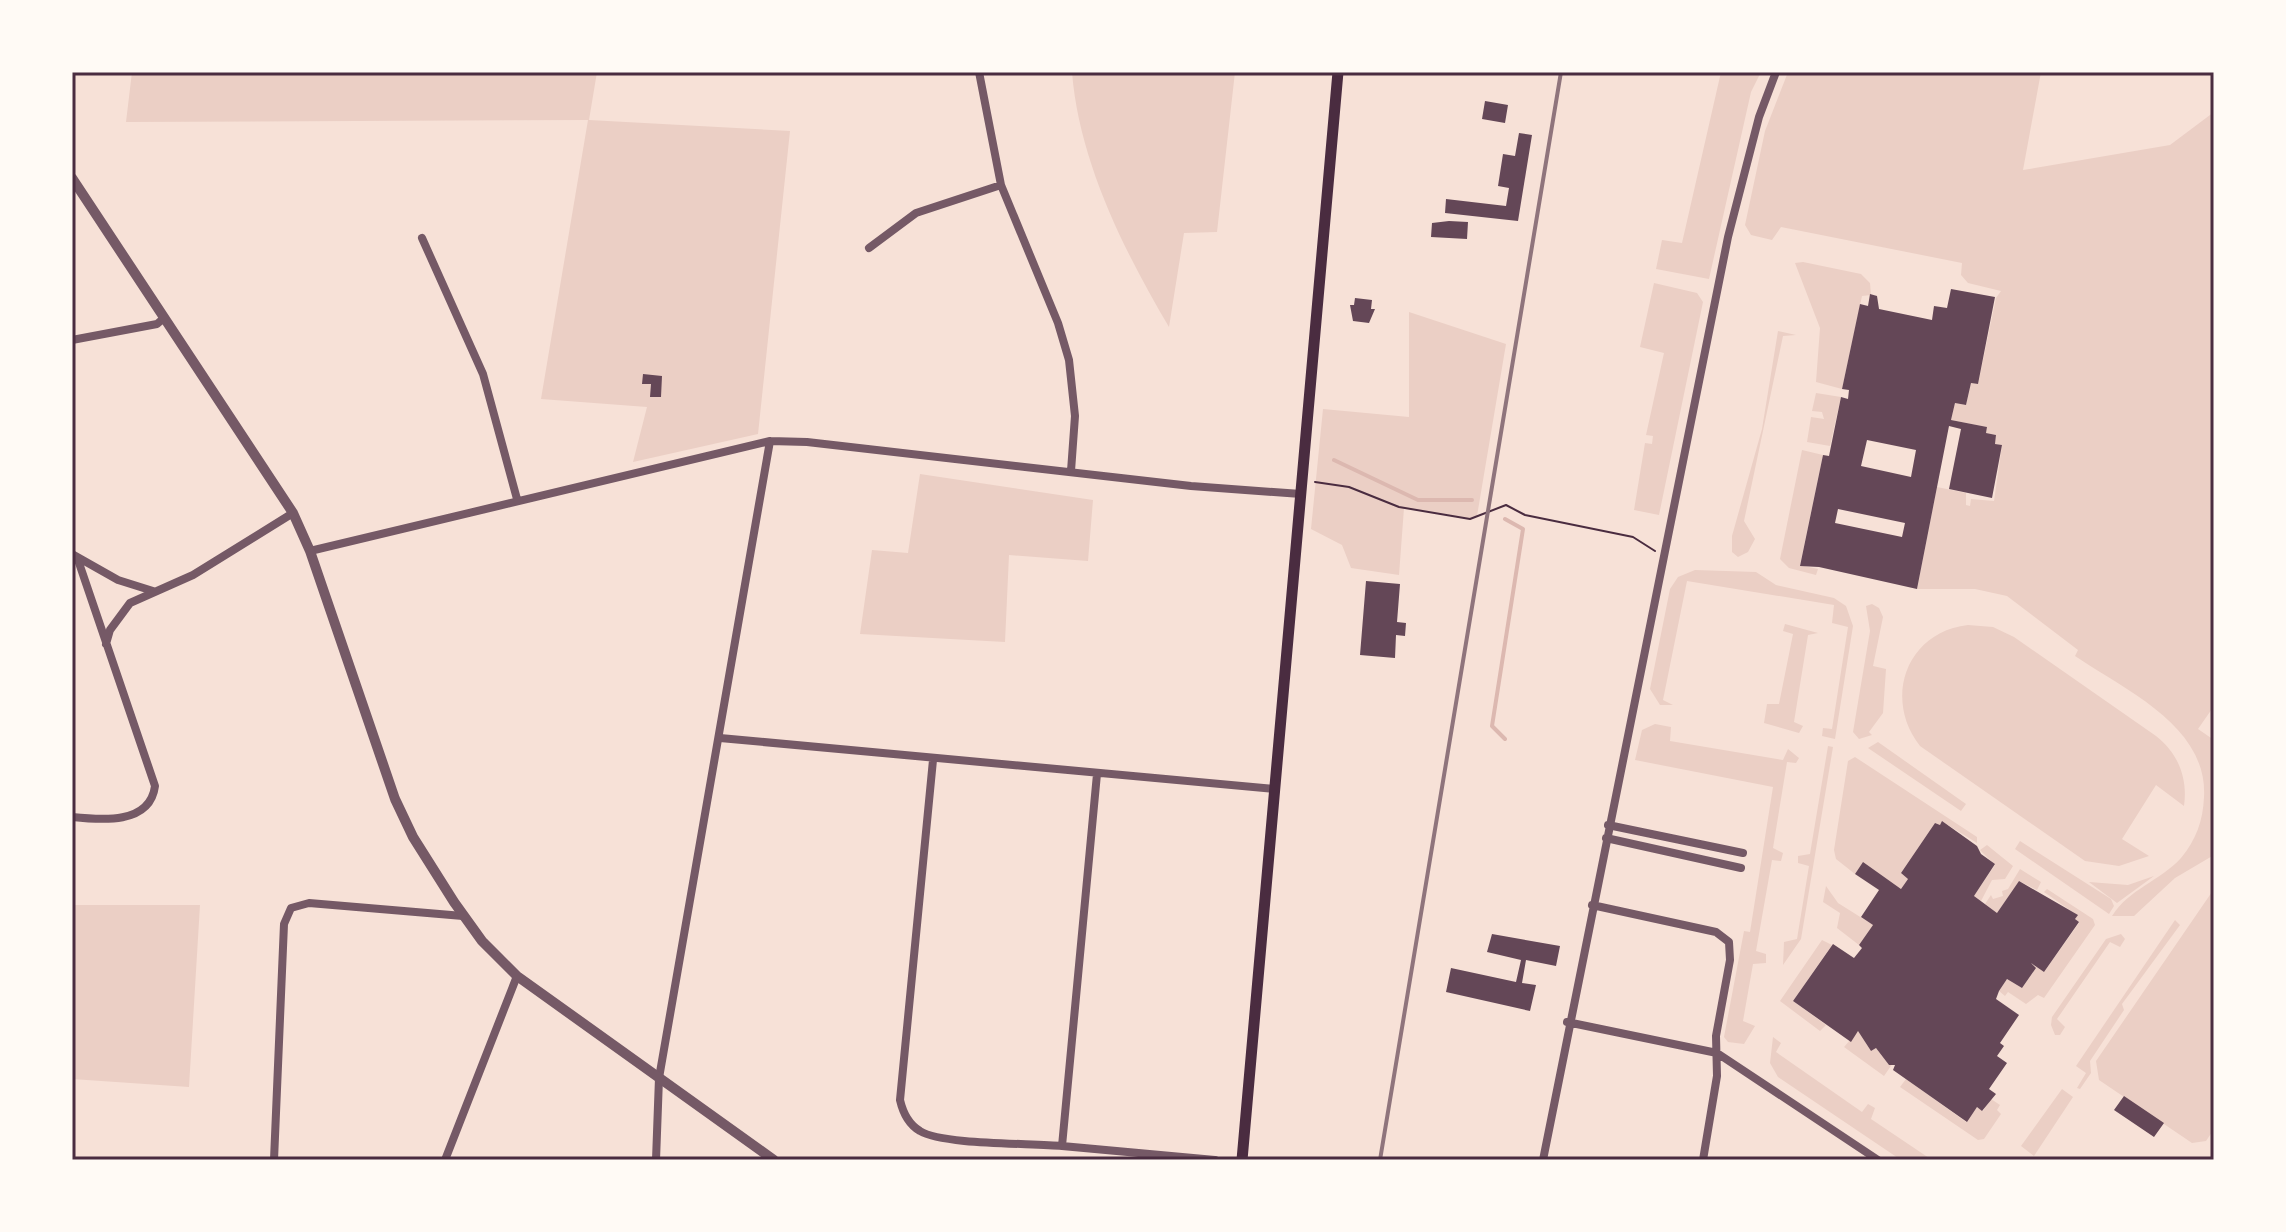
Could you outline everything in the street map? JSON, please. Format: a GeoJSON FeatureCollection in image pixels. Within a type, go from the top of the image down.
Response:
{"type":"FeatureCollection","features":[{"type":"Feature","properties":{"kind":"main road"},"geometry":{"type":"LineString","coordinates":[[1242,1160],[1338,72]]}},
{"type":"Feature","properties":{"kind":"street"},"geometry":{"type":"LineString","coordinates":[[979,72],[987,129],[1001,185],[1058,323],[1069,360],[1075,416],[1071,471]]}},
{"type":"Feature","properties":{"kind":"street"},"geometry":{"type":"LineString","coordinates":[[1543,1160],[1567,1022],[1728,237],[1759,117],[1776,72]]}},
{"type":"Feature","properties":{"kind":"street"},"geometry":{"type":"LineString","coordinates":[[72,178],[115,249],[293,513],[310,551],[395,799],[413,837],[463,916],[482,941],[517,976],[774,1160]]}},
{"type":"Feature","properties":{"kind":"street"},"geometry":{"type":"LineString","coordinates":[[869,248],[916,213],[1001,185]]}},
{"type":"Feature","properties":{"kind":"street"},"geometry":{"type":"LineString","coordinates":[[422,238],[483,374],[517,499]]}},
{"type":"Feature","properties":{"kind":"street"},"geometry":{"type":"LineString","coordinates":[[72,340],[157,324],[164,318]]}},
{"type":"Feature","properties":{"kind":"street"},"geometry":{"type":"LineString","coordinates":[[656,1160],[659,1078],[770,441]]}},
{"type":"Feature","properties":{"kind":"street"},"geometry":{"type":"LineString","coordinates":[[310,551],[517,499],[770,441],[807,442],[1191,486],[1301,494]]}},
{"type":"Feature","properties":{"kind":"street"},"geometry":{"type":"LineString","coordinates":[[106,645],[118,616],[130,603],[193,575],[293,513]]}},
{"type":"Feature","properties":{"kind":"street"},"geometry":{"type":"LineString","coordinates":[[75,556],[118,580],[153,591]]}},
{"type":"Feature","properties":{"kind":"street"},"geometry":{"type":"LineString","coordinates":[[72,817],[118,819],[145,807],[154,794],[155,786],[75,556]]}},
{"type":"Feature","properties":{"kind":"street"},"geometry":{"type":"LineString","coordinates":[[720,738],[1274,789]]}},
{"type":"Feature","properties":{"kind":"street"},"geometry":{"type":"LineString","coordinates":[[933,760],[900,1100],[910,1123],[931,1136],[1215,1160]]}},
{"type":"Feature","properties":{"kind":"street"},"geometry":{"type":"LineString","coordinates":[[1062,1146],[1097,774]]}},
{"type":"Feature","properties":{"kind":"street"},"geometry":{"type":"LineString","coordinates":[[1608,825],[1743,853]]}},
{"type":"Feature","properties":{"kind":"street"},"geometry":{"type":"LineString","coordinates":[[1606,838],[1741,868]]}},
{"type":"Feature","properties":{"kind":"street"},"geometry":{"type":"LineString","coordinates":[[274,1160],[284,924],[291,908],[309,903],[463,916]]}},
{"type":"Feature","properties":{"kind":"street"},"geometry":{"type":"LineString","coordinates":[[1592,905],[1716,932],[1726,937],[1731,954],[1716,1036],[1717,1053],[1703,1160]]}},
{"type":"Feature","properties":{"kind":"street"},"geometry":{"type":"LineString","coordinates":[[445,1160],[517,976]]}},
{"type":"Feature","properties":{"kind":"street"},"geometry":{"type":"LineString","coordinates":[[1567,1022],[1717,1053],[1878,1160]]}},
{"type":"Feature","properties":{"kind":"path"},"geometry":{"type":"LineString","coordinates":[[1302,479],[1349,487],[1399,507],[1470,519],[1506,505],[1525,515],[1633,537],[1664,555]]}},
{"type":"Feature","properties":{"kind":"shaded area"},"geometry":{"type":"Polygon","coordinates":[[[132,72],[597,72],[589,120],[790,131],[758,434],[633,462],[647,407],[541,399],[588,120],[126,122],[132,72]]]}},
{"type":"Feature","properties":{"kind":"shaded area"},"geometry":{"type":"Polygon","coordinates":[[[1072,72],[1235,72],[1217,232],[1184,233],[1169,327],[1136,268],[1106,204],[1084,139],[1072,72]]]}},
{"type":"Feature","properties":{"kind":"shaded area"},"geometry":{"type":"Polygon","coordinates":[[[1721,72],[1761,72],[1751,92],[1709,279],[1656,269],[1662,240],[1682,243],[1721,72]]]}},
{"type":"Feature","properties":{"kind":"shaded area"},"geometry":{"type":"Polygon","coordinates":[[[1788,72],[2041,72],[2023,170],[2170,145],[2214,112],[2214,706],[2198,729],[2214,740],[2214,855],[2175,878],[2134,916],[2112,916],[2127,899],[2181,858],[2198,830],[2204,797],[2202,772],[2193,750],[2160,713],[2075,656],[2078,650],[2007,596],[1975,589],[1917,589],[1937,487],[1966,493],[1966,505],[1970,506],[1971,499],[1994,501],[2002,445],[1995,444],[1996,435],[1986,433],[1987,427],[1951,420],[1955,403],[1966,405],[1971,383],[1978,384],[1996,298],[2001,291],[1968,283],[1961,275],[1962,263],[1781,227],[1772,240],[1751,235],[1745,225],[1765,131],[1788,72]]]}},
{"type":"Feature","properties":{"kind":"shaded area"},"geometry":{"type":"Polygon","coordinates":[[[1795,263],[1861,274],[1870,283],[1871,295],[1862,296],[1842,389],[1816,382],[1820,328],[1795,263]]]}},
{"type":"Feature","properties":{"kind":"shaded area"},"geometry":{"type":"Polygon","coordinates":[[[1654,283],[1697,293],[1703,302],[1659,515],[1634,510],[1645,443],[1652,444],[1653,436],[1646,435],[1664,353],[1640,347],[1654,283]]]}},
{"type":"Feature","properties":{"kind":"shaded area"},"geometry":{"type":"Polygon","coordinates":[[[1409,312],[1506,344],[1477,516],[1470,519],[1404,508],[1399,575],[1351,568],[1342,545],[1311,529],[1323,409],[1409,417],[1409,312]]]}},
{"type":"Feature","properties":{"kind":"shaded area"},"geometry":{"type":"Polygon","coordinates":[[[1778,331],[1796,335],[1783,336],[1744,521],[1755,539],[1748,552],[1738,557],[1732,552],[1732,536],[1762,429],[1778,331]]]}},
{"type":"Feature","properties":{"kind":"shaded area"},"geometry":{"type":"Polygon","coordinates":[[[1816,393],[1841,397],[1830,446],[1807,442],[1811,417],[1824,419],[1822,412],[1812,411],[1816,393]]]}},
{"type":"Feature","properties":{"kind":"shaded area"},"geometry":{"type":"Polygon","coordinates":[[[1802,450],[1823,455],[1800,565],[1818,569],[1816,575],[1789,568],[1780,559],[1802,450]]]}},
{"type":"Feature","properties":{"kind":"shaded area"},"geometry":{"type":"Polygon","coordinates":[[[920,474],[1093,500],[1088,561],[1009,555],[1005,642],[860,634],[872,550],[908,553],[920,474]]]}},
{"type":"Feature","properties":{"kind":"shaded area"},"geometry":{"type":"Polygon","coordinates":[[[1695,570],[1756,572],[1776,585],[1834,598],[1846,606],[1853,626],[1835,739],[1822,736],[1823,728],[1832,729],[1848,627],[1832,623],[1834,605],[1687,581],[1663,700],[1673,705],[1660,705],[1650,689],[1670,589],[1678,577],[1695,570]]]}},
{"type":"Feature","properties":{"kind":"shaded area"},"geometry":{"type":"Polygon","coordinates":[[[1872,604],[1879,608],[1883,617],[1873,666],[1886,669],[1883,713],[1869,732],[1872,735],[1859,739],[1853,732],[1870,631],[1866,606],[1872,604]]]}},
{"type":"Feature","properties":{"kind":"shaded area"},"geometry":{"type":"Polygon","coordinates":[[[1785,624],[1818,633],[1808,635],[1794,722],[1803,726],[1799,733],[1764,723],[1767,704],[1779,704],[1793,634],[1783,631],[1785,624]]]}},
{"type":"Feature","properties":{"kind":"shaded area"},"geometry":{"type":"Polygon","coordinates":[[[1968,625],[1993,627],[2014,637],[2156,736],[2170,750],[2183,776],[2184,806],[2156,785],[2122,839],[2149,856],[2119,866],[2085,861],[1920,746],[1909,728],[1903,708],[1907,670],[1929,640],[1947,630],[1968,625]]]}},
{"type":"Feature","properties":{"kind":"shaded area"},"geometry":{"type":"Polygon","coordinates":[[[1655,724],[1671,727],[1670,741],[1783,760],[1788,749],[1799,758],[1796,763],[1787,762],[1773,848],[1783,853],[1781,861],[1772,860],[1756,951],[1766,954],[1766,963],[1753,964],[1743,1021],[1755,1026],[1744,1044],[1728,1042],[1724,1037],[1744,931],[1750,932],[1773,787],[1635,760],[1642,730],[1655,724]]]}},
{"type":"Feature","properties":{"kind":"shaded area"},"geometry":{"type":"Polygon","coordinates":[[[1878,742],[1966,804],[1961,811],[1868,748],[1878,742]]]}},
{"type":"Feature","properties":{"kind":"shaded area"},"geometry":{"type":"Polygon","coordinates":[[[1828,746],[1833,747],[1801,939],[1783,965],[1784,942],[1797,939],[1809,866],[1798,863],[1798,856],[1810,854],[1828,746]]]}},
{"type":"Feature","properties":{"kind":"shaded area"},"geometry":{"type":"Polygon","coordinates":[[[1855,757],[1977,837],[1977,843],[1943,822],[1940,825],[1935,823],[1901,873],[1908,879],[1901,889],[1863,863],[1855,874],[1836,859],[1834,850],[1848,761],[1855,757]]]}},
{"type":"Feature","properties":{"kind":"shaded area"},"geometry":{"type":"Polygon","coordinates":[[[2020,841],[2111,899],[2114,906],[2109,914],[2015,849],[2020,841]]]}},
{"type":"Feature","properties":{"kind":"shaded area"},"geometry":{"type":"Polygon","coordinates":[[[1987,845],[2013,866],[2005,879],[1992,880],[1981,901],[1974,896],[1995,865],[1980,850],[1987,845]]]}},
{"type":"Feature","properties":{"kind":"shaded area"},"geometry":{"type":"Polygon","coordinates":[[[2020,869],[2041,882],[2037,890],[2019,881],[1997,913],[1985,904],[1991,895],[1993,899],[2003,896],[2002,891],[2008,889],[2020,869]]]}},
{"type":"Feature","properties":{"kind":"shaded area"},"geometry":{"type":"Polygon","coordinates":[[[2154,876],[2117,903],[2089,882],[2128,885],[2154,876]]]}},
{"type":"Feature","properties":{"kind":"shaded area"},"geometry":{"type":"Polygon","coordinates":[[[1826,886],[1838,903],[1873,925],[1859,945],[1837,928],[1840,913],[1823,902],[1826,886]]]}},
{"type":"Feature","properties":{"kind":"shaded area"},"geometry":{"type":"Polygon","coordinates":[[[2047,889],[2093,919],[2095,925],[2044,998],[2038,995],[2026,1004],[2008,992],[2005,996],[1999,991],[2007,979],[2022,988],[2036,968],[2031,963],[2044,972],[2079,923],[2075,919],[2077,915],[2044,892],[2047,889]]]}},
{"type":"Feature","properties":{"kind":"shaded area"},"geometry":{"type":"Polygon","coordinates":[[[2214,889],[2214,1129],[2206,1141],[2192,1143],[2099,1080],[2096,1061],[2214,889]]]}},
{"type":"Feature","properties":{"kind":"shaded area"},"geometry":{"type":"Polygon","coordinates":[[[72,905],[200,905],[189,1087],[72,1079],[72,905]]]}},
{"type":"Feature","properties":{"kind":"shaded area"},"geometry":{"type":"Polygon","coordinates":[[[2175,920],[2180,925],[2122,1004],[2124,1010],[2090,1061],[2091,1073],[2080,1089],[2077,1088],[2086,1073],[2076,1066],[2175,920]]]}},
{"type":"Feature","properties":{"kind":"shaded area"},"geometry":{"type":"Polygon","coordinates":[[[2121,934],[2125,939],[2120,947],[2110,942],[2057,1019],[2065,1027],[2060,1035],[2055,1035],[2052,1017],[2106,939],[2121,934]]]}},
{"type":"Feature","properties":{"kind":"shaded area"},"geometry":{"type":"Polygon","coordinates":[[[1822,940],[1832,945],[1793,1001],[1826,1025],[1820,1031],[1780,1001],[1822,940]]]}},
{"type":"Feature","properties":{"kind":"shaded area"},"geometry":{"type":"Polygon","coordinates":[[[1858,1031],[1871,1051],[1876,1048],[1889,1065],[1893,1063],[1884,1076],[1844,1047],[1858,1031]]]}},
{"type":"Feature","properties":{"kind":"shaded area"},"geometry":{"type":"Polygon","coordinates":[[[1773,1037],[1781,1043],[1776,1052],[1862,1112],[1868,1104],[1875,1108],[1871,1119],[1932,1160],[1901,1160],[1778,1077],[1770,1063],[1773,1037]]]}},
{"type":"Feature","properties":{"kind":"shaded area"},"geometry":{"type":"Polygon","coordinates":[[[1906,1079],[1966,1122],[1977,1107],[1983,1111],[1991,1099],[2000,1105],[1997,1110],[2001,1114],[1984,1139],[1978,1140],[1900,1087],[1906,1079]]]}},
{"type":"Feature","properties":{"kind":"shaded area"},"geometry":{"type":"Polygon","coordinates":[[[2062,1089],[2073,1097],[2034,1156],[2021,1146],[2062,1089]]]}},
{"type":"Feature","properties":{"kind":"building"},"geometry":{"type":"Polygon","coordinates":[[[1485,101],[1508,105],[1505,123],[1482,119],[1485,101]]]}},
{"type":"Feature","properties":{"kind":"building"},"geometry":{"type":"Polygon","coordinates":[[[1519,133],[1532,135],[1518,221],[1445,213],[1446,199],[1506,206],[1509,188],[1498,186],[1503,154],[1515,156],[1519,133]]]}},
{"type":"Feature","properties":{"kind":"building"},"geometry":{"type":"Polygon","coordinates":[[[1468,222],[1467,239],[1431,237],[1432,223],[1468,222]]]}},
{"type":"Feature","properties":{"kind":"building"},"geometry":{"type":"Polygon","coordinates":[[[1951,289],[1995,297],[1978,384],[1971,383],[1966,405],[1955,403],[1951,420],[1987,427],[1986,433],[1996,435],[1995,444],[2002,445],[1992,498],[1949,489],[1961,429],[1949,426],[1917,589],[1819,567],[1800,566],[1823,455],[1829,456],[1841,397],[1848,399],[1849,390],[1842,389],[1860,304],[1868,306],[1870,294],[1877,296],[1879,309],[1932,320],[1934,306],[1947,308],[1951,289]],[[1867,440],[1861,466],[1911,477],[1916,450],[1867,440]],[[1838,509],[1835,523],[1902,537],[1905,523],[1838,509]]]}},
{"type":"Feature","properties":{"kind":"building"},"geometry":{"type":"Polygon","coordinates":[[[1355,298],[1372,300],[1371,309],[1375,309],[1369,323],[1353,321],[1350,305],[1354,305],[1355,298]]]}},
{"type":"Feature","properties":{"kind":"building"},"geometry":{"type":"Polygon","coordinates":[[[643,374],[662,376],[661,397],[650,397],[651,384],[642,384],[643,374]]]}},
{"type":"Feature","properties":{"kind":"building"},"geometry":{"type":"Polygon","coordinates":[[[1366,581],[1400,584],[1397,622],[1406,623],[1405,636],[1396,635],[1395,658],[1360,655],[1366,581]]]}},
{"type":"Feature","properties":{"kind":"building"},"geometry":{"type":"Polygon","coordinates":[[[1942,821],[1977,846],[1981,854],[1995,864],[1974,896],[1997,913],[2019,881],[2078,915],[2075,919],[2079,922],[2044,972],[2031,963],[2036,968],[2022,988],[2007,979],[1999,991],[1996,999],[2019,1015],[2000,1043],[2004,1046],[1997,1056],[2007,1063],[1989,1089],[1996,1094],[1982,1111],[1977,1107],[1967,1122],[1893,1070],[1895,1065],[1889,1065],[1876,1048],[1871,1051],[1858,1031],[1851,1042],[1793,1001],[1833,944],[1854,958],[1862,948],[1859,945],[1873,925],[1861,917],[1879,890],[1855,874],[1863,862],[1901,889],[1908,879],[1901,873],[1935,823],[1940,825],[1942,821]]]}},
{"type":"Feature","properties":{"kind":"building"},"geometry":{"type":"Polygon","coordinates":[[[1492,934],[1560,946],[1556,966],[1526,960],[1522,983],[1536,985],[1530,1011],[1446,992],[1451,968],[1516,982],[1521,960],[1487,952],[1492,934]]]}},
{"type":"Feature","properties":{"kind":"building"},"geometry":{"type":"Polygon","coordinates":[[[2124,1096],[2164,1123],[2154,1137],[2114,1110],[2124,1096]]]}},
{"type":"Feature","properties":{"kind":"waterway"},"geometry":{"type":"LineString","coordinates":[[1334,460],[1418,500],[1472,500]]}},
{"type":"Feature","properties":{"kind":"waterway"},"geometry":{"type":"LineString","coordinates":[[1505,519],[1523,529],[1492,726],[1505,739]]}},
{"type":"Feature","properties":{"kind":"railway"},"geometry":{"type":"LineString","coordinates":[[1380,1160],[1561,72]]}}]}
